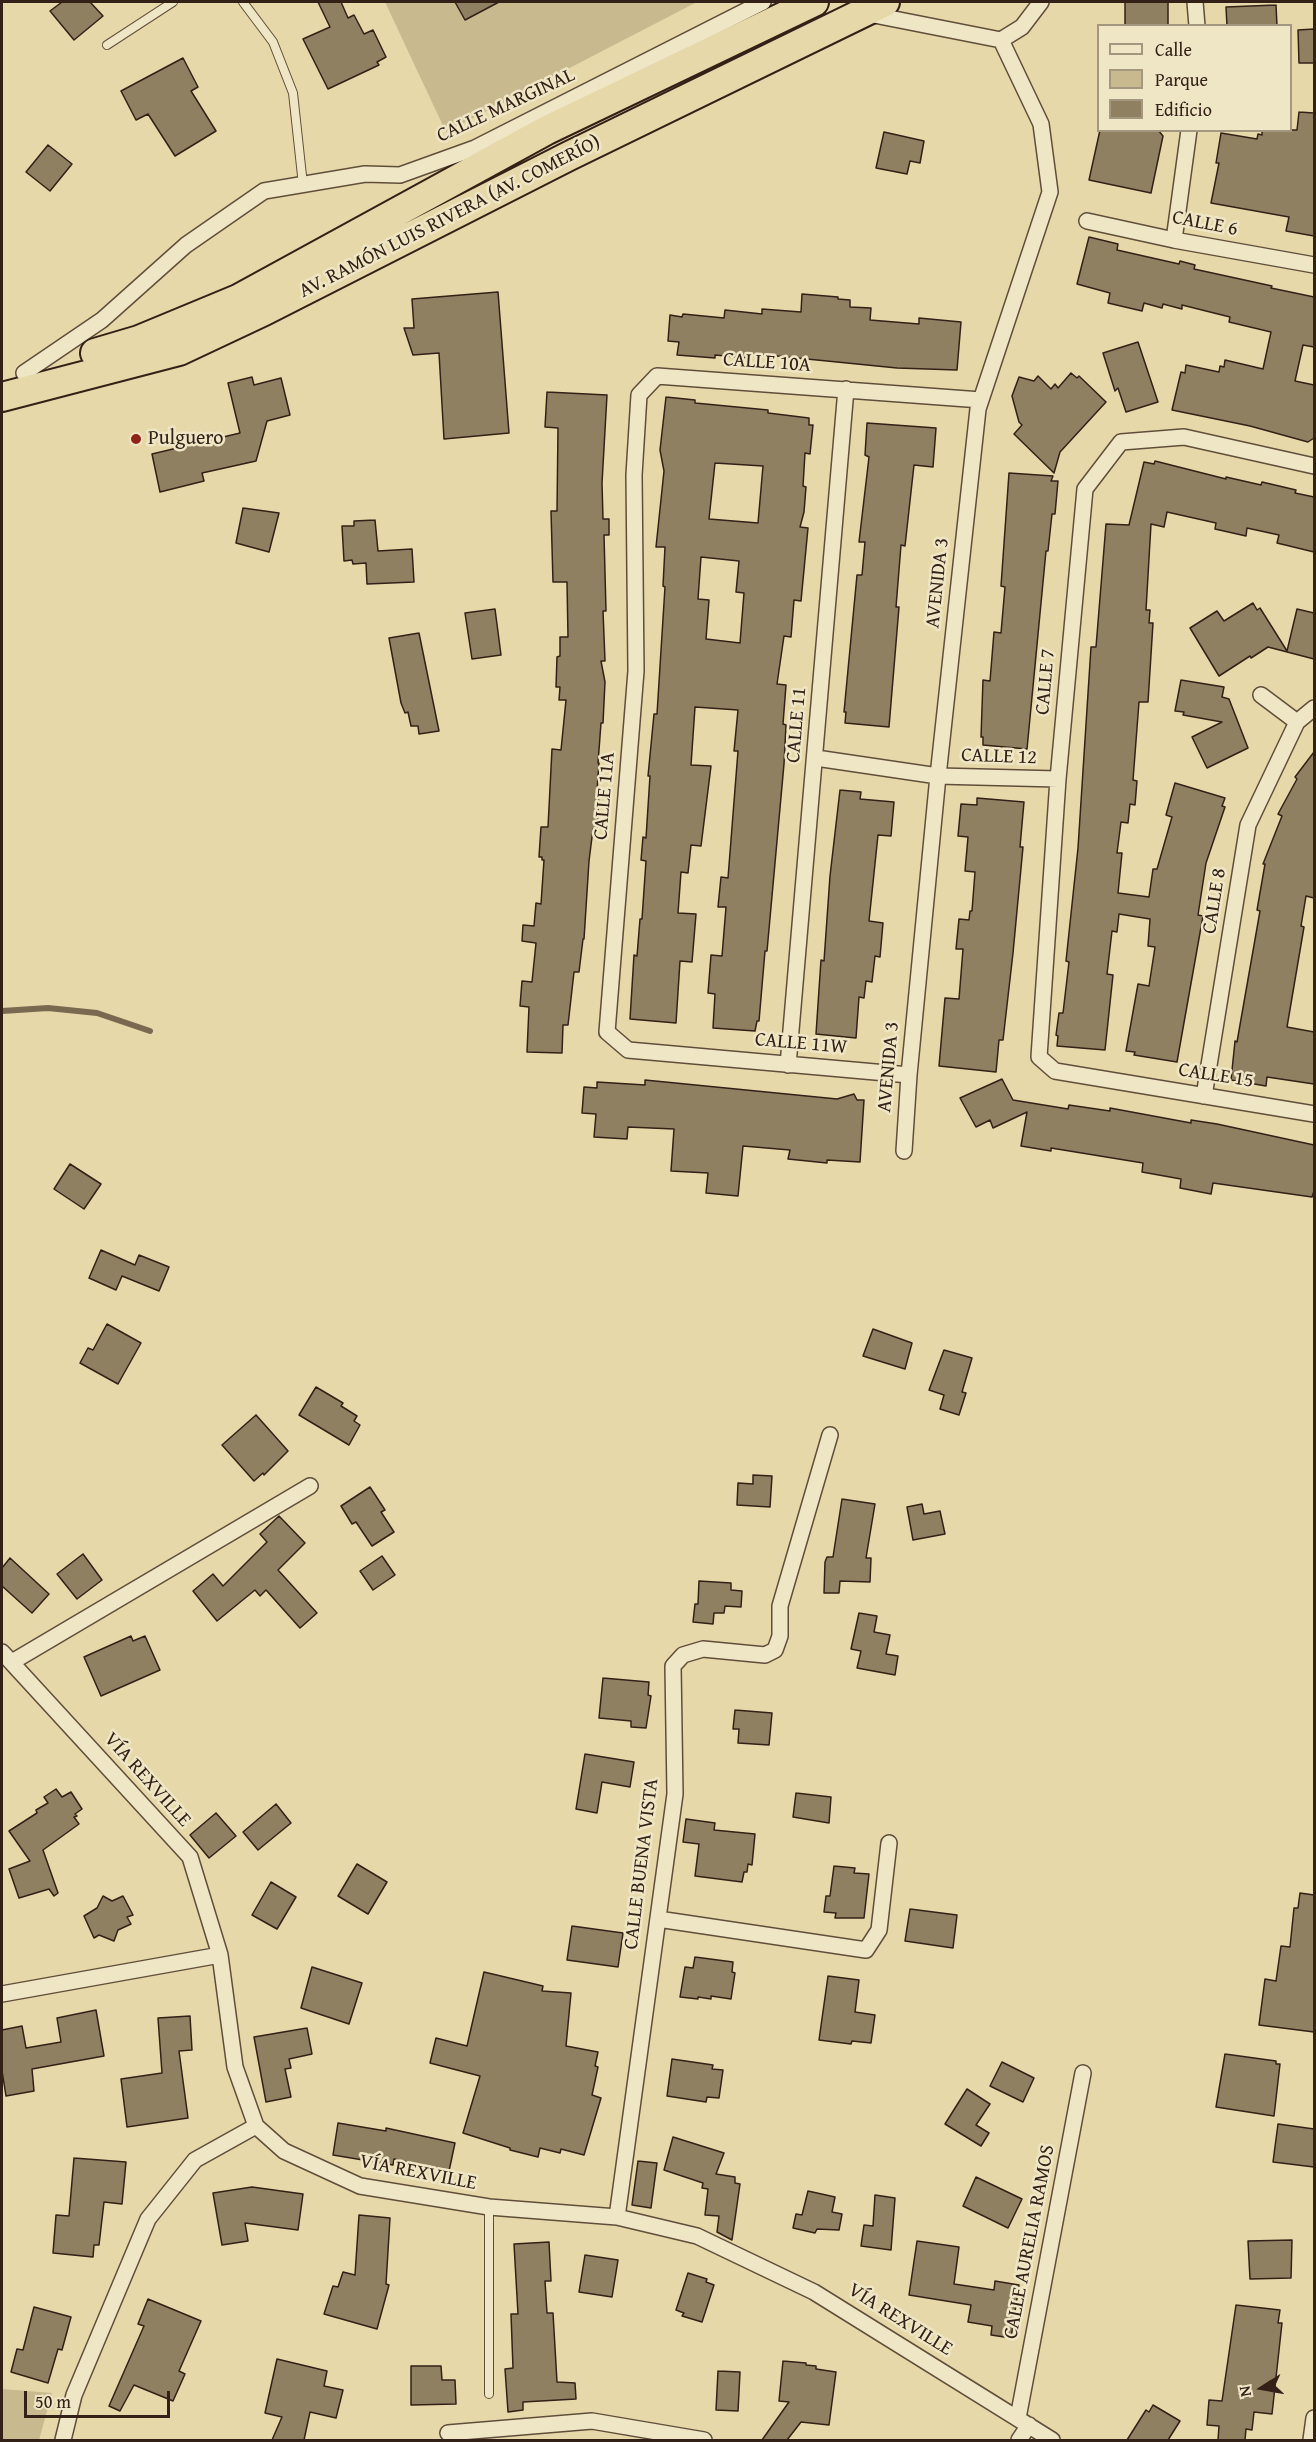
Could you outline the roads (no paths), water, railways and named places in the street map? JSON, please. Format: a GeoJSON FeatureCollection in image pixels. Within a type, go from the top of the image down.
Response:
{"type":"FeatureCollection","features":[{"type":"Feature","properties":{"kind":"highway","name":"AV. RAMÓN LUIS RIVERA (AV. COMERÍO)"},"geometry":{"type":"LineString","coordinates":[[13,376],[139,340],[238,299],[547,130],[814,2]]}},
{"type":"Feature","properties":{"kind":"highway","name":"AV. RAMÓN LUIS RIVERA (AV. COMERÍO)"},"geometry":{"type":"LineString","coordinates":[[2,397],[179,351],[264,312],[569,156],[875,7]]}},
{"type":"Feature","properties":{"kind":"street","name":"CALLE MARGINAL"},"geometry":{"type":"LineString","coordinates":[[13,376],[102,320],[186,245],[264,191],[365,174],[400,175],[475,148],[763,2]]}},
{"type":"Feature","properties":{"kind":"street"},"geometry":{"type":"LineString","coordinates":[[875,7],[1001,40],[1022,27],[1041,2]]}},
{"type":"Feature","properties":{"kind":"street"},"geometry":{"type":"LineString","coordinates":[[1195,2],[1197,24]]}},
{"type":"Feature","properties":{"kind":"street","name":"AVENIDA 3"},"geometry":{"type":"LineString","coordinates":[[904,1151],[909,1075],[938,776],[975,433],[981,400],[1050,192],[1041,124],[1001,40]]}},
{"type":"Feature","properties":{"kind":"street"},"geometry":{"type":"LineString","coordinates":[[1174,240],[1189,132]]}},
{"type":"Feature","properties":{"kind":"street","name":"CALLE 6"},"geometry":{"type":"LineString","coordinates":[[1087,221],[1314,266]]}},
{"type":"Feature","properties":{"kind":"street","name":"CALLE 10A"},"geometry":{"type":"LineString","coordinates":[[634,475],[639,395],[657,376],[981,400]]}},
{"type":"Feature","properties":{"kind":"street","name":"CALLE 11"},"geometry":{"type":"LineString","coordinates":[[788,1065],[846,389]]}},
{"type":"Feature","properties":{"kind":"street","name":"CALLE 7"},"geometry":{"type":"LineString","coordinates":[[1111,1080],[1055,1071],[1039,1057],[1058,780],[1085,489],[1121,442],[1184,436],[1314,466]]}},
{"type":"Feature","properties":{"kind":"street","name":"CALLE 11A"},"geometry":{"type":"LineString","coordinates":[[634,475],[636,671],[607,1032],[628,1050],[688,1055]]}},
{"type":"Feature","properties":{"kind":"street"},"geometry":{"type":"LineString","coordinates":[[1261,695],[1297,722]]}},
{"type":"Feature","properties":{"kind":"street","name":"CALLE 8"},"geometry":{"type":"LineString","coordinates":[[1204,1096],[1248,825],[1297,722],[1314,708]]}},
{"type":"Feature","properties":{"kind":"street","name":"CALLE 12"},"geometry":{"type":"LineString","coordinates":[[816,758],[938,776],[1058,780]]}},
{"type":"Feature","properties":{"kind":"street","name":"CALLE 11W"},"geometry":{"type":"LineString","coordinates":[[688,1055],[909,1075]]}},
{"type":"Feature","properties":{"kind":"street","name":"CALLE 15"},"geometry":{"type":"LineString","coordinates":[[1111,1080],[1314,1114]]}},
{"type":"Feature","properties":{"kind":"street","name":"CALLE BUENA VISTA"},"geometry":{"type":"LineString","coordinates":[[617,2217],[675,1794],[673,1666],[683,1655],[703,1649],[765,1655],[776,1650],[780,1636],[780,1606],[830,1435]]}},
{"type":"Feature","properties":{"kind":"street"},"geometry":{"type":"LineString","coordinates":[[7,1657],[309,1486]]}},
{"type":"Feature","properties":{"kind":"street","name":"VÍA REXVILLE"},"geometry":{"type":"LineString","coordinates":[[7,1657],[190,1857],[220,1955],[235,2067],[256,2126],[284,2151],[360,2187],[489,2207],[617,2217],[697,2236],[814,2292],[1052,2440]]}},
{"type":"Feature","properties":{"kind":"street"},"geometry":{"type":"LineString","coordinates":[[658,1919],[866,1950],[879,1930],[889,1843]]}},
{"type":"Feature","properties":{"kind":"street"},"geometry":{"type":"LineString","coordinates":[[2,1994],[220,1955]]}},
{"type":"Feature","properties":{"kind":"street","name":"CALLE AURELIA RAMOS"},"geometry":{"type":"LineString","coordinates":[[1024,2422],[1083,2073]]}},
{"type":"Feature","properties":{"kind":"street"},"geometry":{"type":"LineString","coordinates":[[63,2440],[74,2395],[148,2219],[195,2160],[256,2126]]}},
{"type":"Feature","properties":{"kind":"street"},"geometry":{"type":"LineString","coordinates":[[1311,2440],[1314,2418]]}},
{"type":"Feature","properties":{"kind":"street"},"geometry":{"type":"LineString","coordinates":[[448,2433],[592,2421],[704,2440]]}},
{"type":"Feature","properties":{"kind":"street"},"geometry":{"type":"LineString","coordinates":[[1019,2440],[1024,2422]]}},
{"type":"Feature","properties":{"kind":"lane"},"geometry":{"type":"LineString","coordinates":[[107,45],[174,2]]}},
{"type":"Feature","properties":{"kind":"lane"},"geometry":{"type":"LineString","coordinates":[[243,2],[273,42],[293,93],[303,185]]}},
{"type":"Feature","properties":{"kind":"lane"},"geometry":{"type":"LineString","coordinates":[[489,2207],[489,2394]]}},
{"type":"Feature","properties":{"kind":"waterway"},"geometry":{"type":"LineString","coordinates":[[2,1011],[48,1008],[97,1013],[150,1031]]}},
{"type":"Feature","properties":{"kind":"place","name":"Pulguero"},"geometry":{"type":"Point","coordinates":[136,439]}}]}
